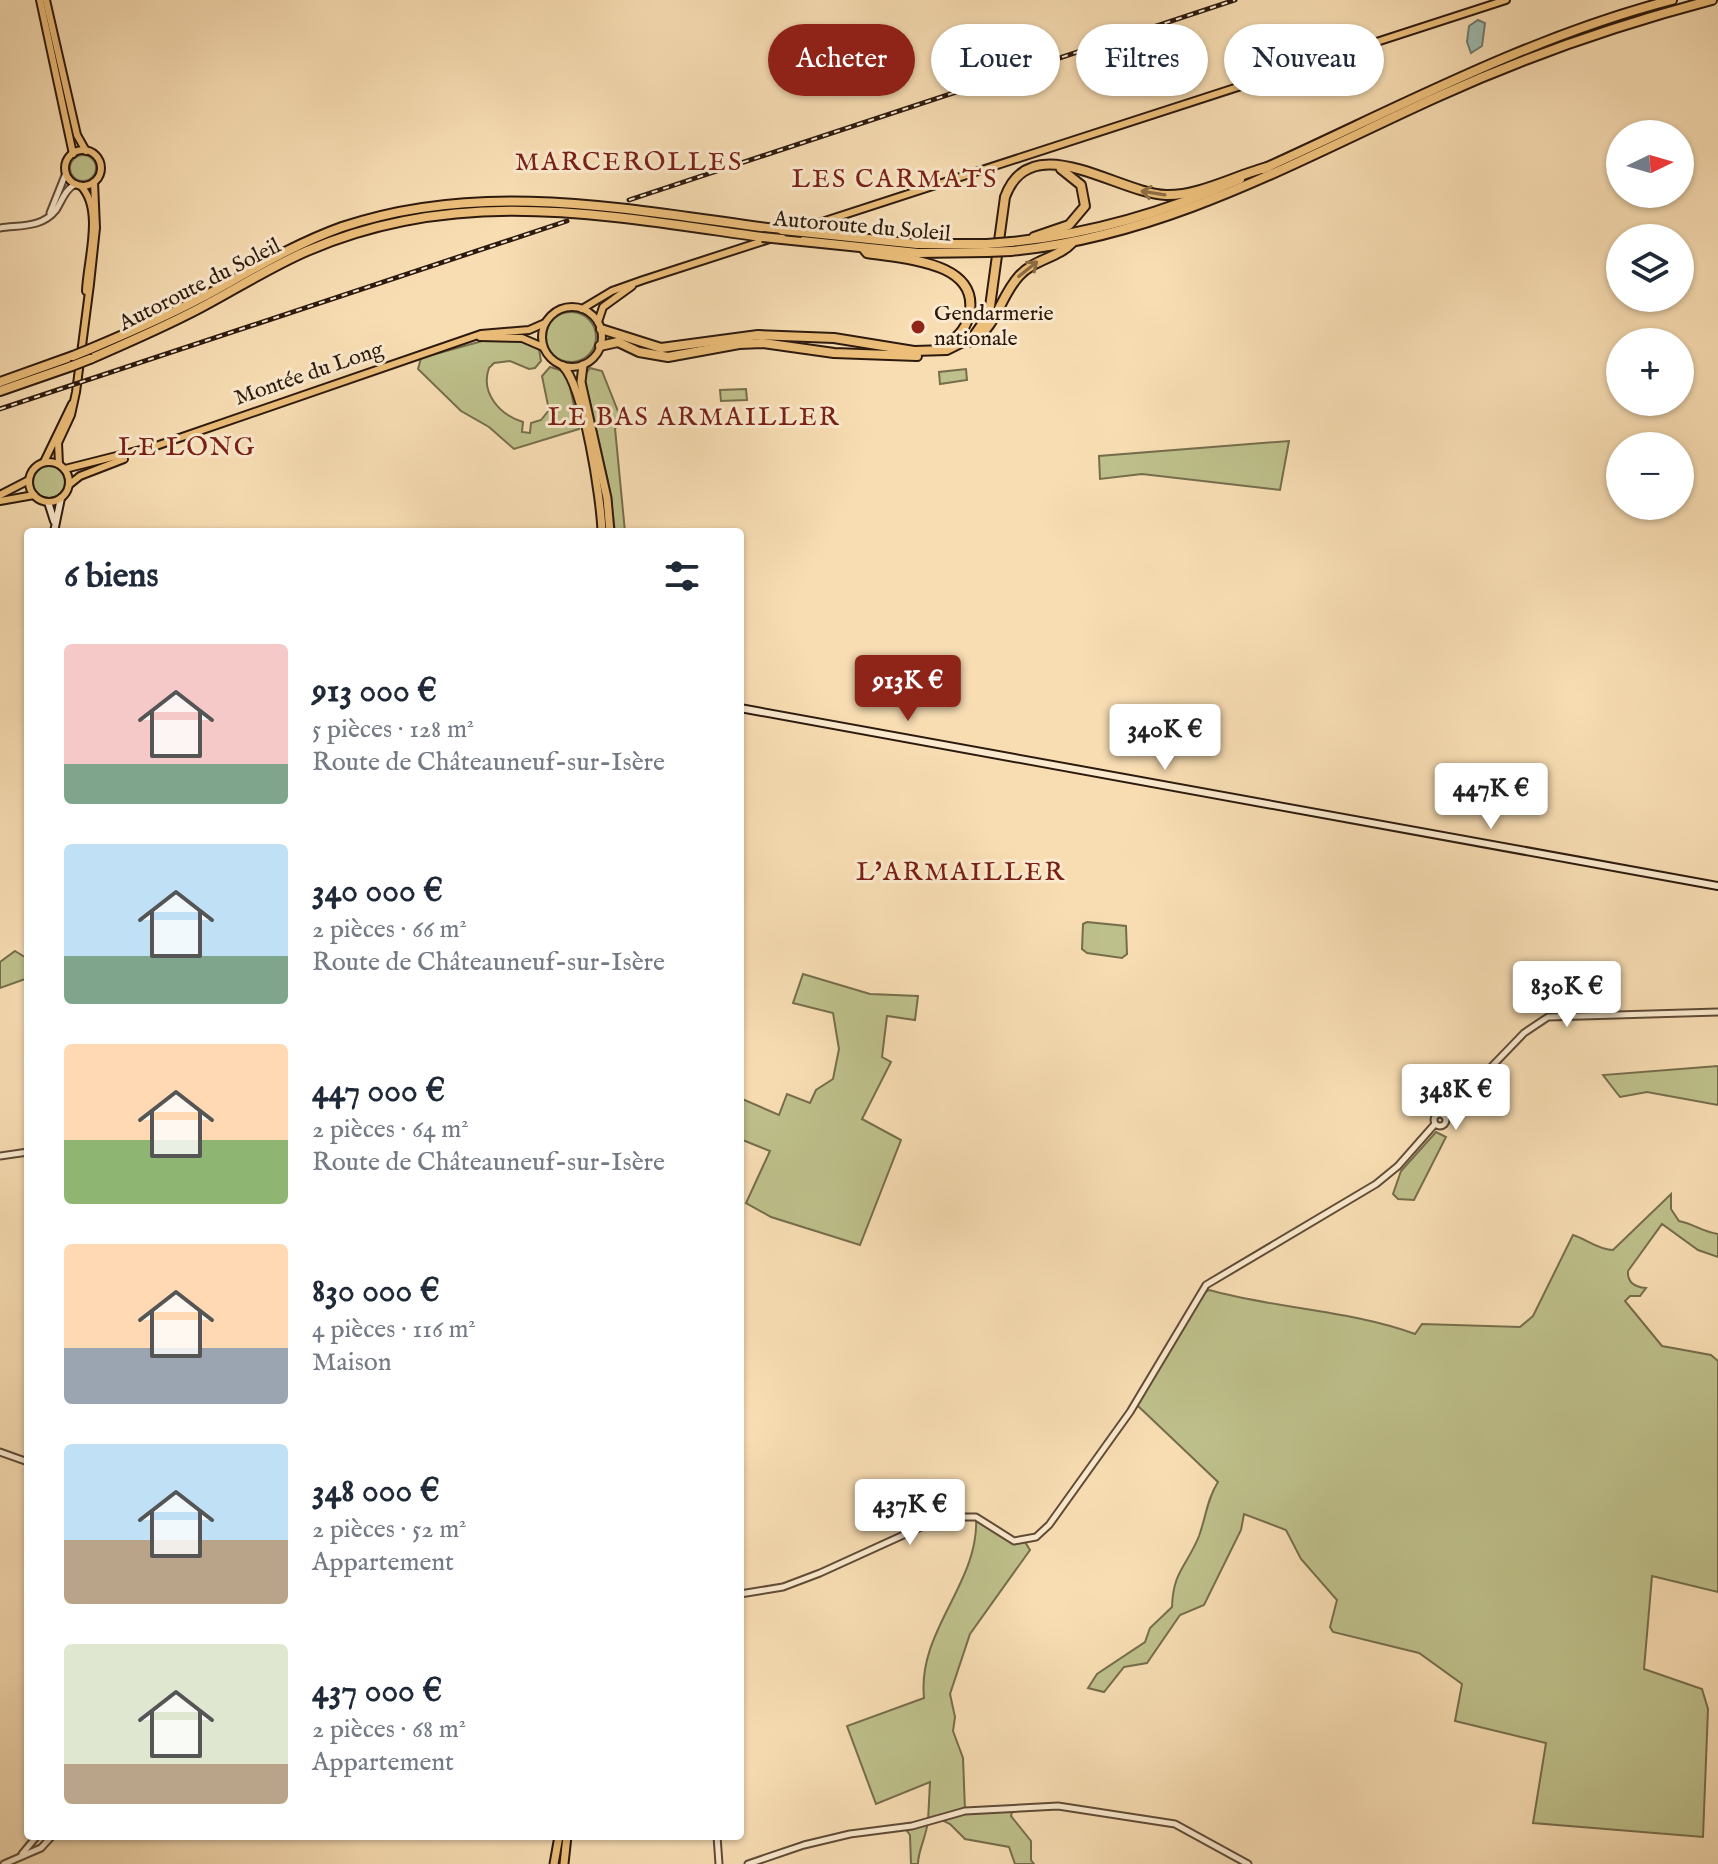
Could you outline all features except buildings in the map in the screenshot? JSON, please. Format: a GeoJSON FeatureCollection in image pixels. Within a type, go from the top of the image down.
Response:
{"type":"FeatureCollection","features":[{"type":"Feature","properties":{"kind":"highway","name":"Autoroute du Soleil"},"geometry":{"type":"LineString","coordinates":[[1011,246],[1140,218],[1195,199],[1432,89],[1672,0]]}},
{"type":"Feature","properties":{"kind":"highway","name":"Autoroute du Soleil"},"geometry":{"type":"LineString","coordinates":[[1564,39],[1712,0]]}},
{"type":"Feature","properties":{"kind":"highway","name":"Autoroute du Soleil"},"geometry":{"type":"LineString","coordinates":[[90,354],[304,243],[343,227],[422,208],[500,200],[577,203],[863,248],[987,248],[1073,242],[1142,226],[1198,207],[1544,46]]}},
{"type":"Feature","properties":{"kind":"highway"},"geometry":{"type":"LineString","coordinates":[[599,326],[661,348],[758,335],[824,337],[900,348],[947,350],[973,337],[985,322],[994,294],[1005,197],[1012,180],[1027,168],[1044,163],[1068,166],[1142,192],[1165,195],[1186,193],[1268,167]]}},
{"type":"Feature","properties":{"kind":"highway"},"geometry":{"type":"LineString","coordinates":[[969,345],[985,328],[996,300],[1006,205],[1012,186],[1030,170],[1046,167],[1065,171],[1084,191],[1081,214],[1069,225],[1038,234],[1031,240]]}},
{"type":"Feature","properties":{"kind":"highway","name":"Autoroute du Soleil"},"geometry":{"type":"LineString","coordinates":[[0,391],[199,308],[307,251],[371,228],[423,216],[535,209],[762,237],[802,232],[987,248]]}},
{"type":"Feature","properties":{"kind":"highway"},"geometry":{"type":"LineString","coordinates":[[600,346],[618,342],[639,352],[668,357],[739,344],[899,356],[935,355],[969,345],[988,329],[1023,272],[1073,242]]}},
{"type":"Feature","properties":{"kind":"highway"},"geometry":{"type":"LineString","coordinates":[[863,248],[867,253],[942,268],[961,281],[968,295],[970,311],[957,337],[935,348],[900,348]]}},
{"type":"Feature","properties":{"kind":"highway","name":"Autoroute du Soleil"},"geometry":{"type":"LineString","coordinates":[[0,382],[72,361]]}},
{"type":"Feature","properties":{"kind":"highway"},"geometry":{"type":"LineString","coordinates":[[583,365],[581,382],[607,498],[610,528]]}},
{"type":"Feature","properties":{"kind":"highway"},"geometry":{"type":"LineString","coordinates":[[563,366],[575,388],[596,480],[602,528]]}},
{"type":"Feature","properties":{"kind":"highway"},"geometry":{"type":"LineString","coordinates":[[554,1864],[558,1840]]}},
{"type":"Feature","properties":{"kind":"highway"},"geometry":{"type":"LineString","coordinates":[[564,1864],[567,1840]]}},
{"type":"Feature","properties":{"kind":"main road"},"geometry":{"type":"LineString","coordinates":[[40,0],[73,154]]}},
{"type":"Feature","properties":{"kind":"main road"},"geometry":{"type":"LineString","coordinates":[[46,0],[77,135],[86,151],[100,164],[94,182],[96,228],[74,401],[58,443],[62,466],[70,484],[61,498],[54,528]]}},
{"type":"Feature","properties":{"kind":"main road"},"geometry":{"type":"LineString","coordinates":[[643,280],[603,307],[599,326],[600,346],[583,365],[563,366],[550,358],[543,347],[545,323],[560,309],[582,309],[612,291],[643,280],[1506,0]]}},
{"type":"Feature","properties":{"kind":"main road"},"geometry":{"type":"LineString","coordinates":[[86,151],[73,154],[67,161],[66,173],[89,198],[92,213],[86,308]]}},
{"type":"Feature","properties":{"kind":"main road"},"geometry":{"type":"LineString","coordinates":[[78,185],[94,182]]}},
{"type":"Feature","properties":{"kind":"main road"},"geometry":{"type":"LineString","coordinates":[[582,309],[599,326]]}},
{"type":"Feature","properties":{"kind":"main road","name":"Montée du Long"},"geometry":{"type":"LineString","coordinates":[[70,484],[80,476],[156,446],[473,337],[489,332],[537,328],[545,323]]}},
{"type":"Feature","properties":{"kind":"main road","name":"Montée du Long"},"geometry":{"type":"LineString","coordinates":[[473,337],[522,338],[543,347]]}},
{"type":"Feature","properties":{"kind":"main road"},"geometry":{"type":"LineString","coordinates":[[0,498],[29,480],[34,468],[44,462],[74,401]]}},
{"type":"Feature","properties":{"kind":"main road","name":"Montée du Long"},"geometry":{"type":"LineString","coordinates":[[62,466],[156,446]]}},
{"type":"Feature","properties":{"kind":"main road"},"geometry":{"type":"LineString","coordinates":[[44,462],[62,466]]}},
{"type":"Feature","properties":{"kind":"main road"},"geometry":{"type":"LineString","coordinates":[[29,480],[34,495]]}},
{"type":"Feature","properties":{"kind":"main road"},"geometry":{"type":"LineString","coordinates":[[0,498],[34,495],[48,502],[61,498]]}},
{"type":"Feature","properties":{"kind":"main road"},"geometry":{"type":"LineString","coordinates":[[48,502],[54,528]]}},
{"type":"Feature","properties":{"kind":"main road"},"geometry":{"type":"LineString","coordinates":[[744,709],[1718,886]]}},
{"type":"Feature","properties":{"kind":"street"},"geometry":{"type":"LineString","coordinates":[[47,218],[66,173]]}},
{"type":"Feature","properties":{"kind":"street"},"geometry":{"type":"LineString","coordinates":[[0,228],[36,224],[47,218],[69,187],[78,185]]}},
{"type":"Feature","properties":{"kind":"street"},"geometry":{"type":"LineString","coordinates":[[744,1594],[762,1592],[806,1579],[943,1517],[976,1517],[1002,1535],[1025,1542],[1049,1525],[1130,1412],[1206,1285],[1376,1184],[1398,1166],[1435,1124],[1444,1123],[1444,1116],[1524,1033],[1548,1017],[1718,1012]]}},
{"type":"Feature","properties":{"kind":"street"},"geometry":{"type":"LineString","coordinates":[[0,1156],[24,1153]]}},
{"type":"Feature","properties":{"kind":"street"},"geometry":{"type":"LineString","coordinates":[[0,1452],[24,1461]]}},
{"type":"Feature","properties":{"kind":"street"},"geometry":{"type":"LineString","coordinates":[[748,1864],[804,1845],[850,1834],[912,1826],[965,1811],[1058,1806],[1175,1824],[1248,1864]]}},
{"type":"Feature","properties":{"kind":"street"},"geometry":{"type":"LineString","coordinates":[[30,1849],[35,1840]]}},
{"type":"Feature","properties":{"kind":"street"},"geometry":{"type":"LineString","coordinates":[[3,1863],[45,1840]]}},
{"type":"Feature","properties":{"kind":"street"},"geometry":{"type":"LineString","coordinates":[[717,1840],[719,1864]]}},
{"type":"Feature","properties":{"kind":"green space"},"geometry":{"type":"Polygon","coordinates":[[[83,155],[92,159],[96,168],[92,177],[83,181],[74,177],[70,168],[74,159],[83,155]]]}},
{"type":"Feature","properties":{"kind":"green space"},"geometry":{"type":"Polygon","coordinates":[[[571,312],[589,319],[596,337],[589,355],[571,362],[553,355],[546,337],[553,319],[571,312]]]}},
{"type":"Feature","properties":{"kind":"green space"},"geometry":{"type":"Polygon","coordinates":[[[486,340],[520,340],[539,349],[541,361],[535,368],[529,369],[510,361],[494,363],[487,377],[487,386],[494,402],[507,414],[523,422],[522,432],[530,433],[531,423],[541,420],[549,410],[542,376],[550,367],[563,371],[568,378],[579,429],[514,449],[489,427],[461,411],[418,369],[421,358],[486,340]]]}},
{"type":"Feature","properties":{"kind":"green space"},"geometry":{"type":"Polygon","coordinates":[[[590,368],[602,371],[623,424],[615,428],[625,528],[614,528],[609,486],[584,376],[590,368]]]}},
{"type":"Feature","properties":{"kind":"green space"},"geometry":{"type":"Polygon","coordinates":[[[966,369],[967,380],[940,384],[939,372],[966,369]]]}},
{"type":"Feature","properties":{"kind":"green space"},"geometry":{"type":"Polygon","coordinates":[[[746,389],[747,400],[721,401],[720,390],[746,389]]]}},
{"type":"Feature","properties":{"kind":"green space"},"geometry":{"type":"Polygon","coordinates":[[[1289,441],[1280,490],[1142,474],[1100,479],[1099,456],[1289,441]]]}},
{"type":"Feature","properties":{"kind":"green space"},"geometry":{"type":"Polygon","coordinates":[[[49,466],[61,470],[65,482],[61,494],[49,498],[37,494],[33,482],[37,470],[49,466]]]}},
{"type":"Feature","properties":{"kind":"green space"},"geometry":{"type":"Polygon","coordinates":[[[1083,924],[1126,926],[1127,954],[1122,958],[1087,953],[1082,949],[1083,924]]]}},
{"type":"Feature","properties":{"kind":"green space"},"geometry":{"type":"Polygon","coordinates":[[[15,951],[24,957],[24,979],[0,988],[0,962],[15,951]]]}},
{"type":"Feature","properties":{"kind":"green space"},"geometry":{"type":"Polygon","coordinates":[[[803,974],[870,994],[918,996],[915,1020],[887,1016],[882,1057],[891,1062],[862,1119],[901,1140],[860,1245],[771,1217],[746,1203],[770,1151],[744,1141],[744,1100],[779,1115],[787,1094],[810,1103],[816,1090],[833,1079],[839,1049],[833,1013],[793,1003],[803,974]]]}},
{"type":"Feature","properties":{"kind":"green space"},"geometry":{"type":"Polygon","coordinates":[[[1718,1066],[1718,1105],[1647,1092],[1620,1097],[1603,1075],[1718,1066]]]}},
{"type":"Feature","properties":{"kind":"green space"},"geometry":{"type":"Polygon","coordinates":[[[1436,1132],[1446,1137],[1414,1200],[1398,1199],[1393,1194],[1401,1171],[1436,1132]]]}},
{"type":"Feature","properties":{"kind":"green space"},"geometry":{"type":"Polygon","coordinates":[[[1671,1194],[1671,1209],[1679,1221],[1718,1234],[1718,1257],[1698,1250],[1662,1224],[1628,1271],[1632,1284],[1646,1288],[1640,1296],[1630,1296],[1625,1301],[1662,1346],[1711,1355],[1718,1361],[1718,1592],[1652,1576],[1644,1669],[1702,1689],[1708,1709],[1703,1837],[1533,1823],[1546,1743],[1455,1721],[1462,1684],[1419,1653],[1333,1632],[1330,1627],[1337,1600],[1301,1559],[1286,1530],[1244,1514],[1241,1530],[1204,1605],[1180,1615],[1147,1663],[1124,1667],[1104,1692],[1088,1688],[1097,1674],[1145,1642],[1150,1628],[1172,1607],[1175,1585],[1199,1536],[1218,1482],[1137,1405],[1205,1292],[1209,1290],[1365,1320],[1415,1334],[1422,1324],[1520,1327],[1533,1316],[1573,1235],[1613,1250],[1671,1194]]]}},
{"type":"Feature","properties":{"kind":"green space"},"geometry":{"type":"Polygon","coordinates":[[[976,1517],[1014,1541],[1025,1542],[1030,1550],[970,1634],[950,1694],[955,1717],[953,1731],[963,1758],[965,1810],[1013,1809],[1011,1816],[1031,1841],[1031,1860],[1034,1864],[1015,1864],[1009,1847],[965,1839],[950,1824],[938,1818],[928,1821],[930,1782],[876,1804],[847,1726],[924,1698],[924,1673],[930,1650],[969,1564],[975,1541],[976,1517]]]}},
{"type":"Feature","properties":{"kind":"green space"},"geometry":{"type":"Polygon","coordinates":[[[928,1821],[918,1864],[911,1864],[910,1835],[904,1827],[928,1821]]]}},
{"type":"Feature","properties":{"kind":"shaded area"},"geometry":{"type":"Polygon","coordinates":[[[1478,20],[1485,23],[1482,46],[1471,53],[1467,42],[1469,26],[1478,20]]]}},
{"type":"Feature","properties":{"kind":"railway"},"geometry":{"type":"LineString","coordinates":[[629,200],[1235,0]]}},
{"type":"Feature","properties":{"kind":"railway"},"geometry":{"type":"LineString","coordinates":[[0,409],[567,221]]}},
{"type":"Feature","properties":{"kind":"place","name":"Gendarmerie nationale"},"geometry":{"type":"Point","coordinates":[918,327]}},
{"type":"Feature","properties":{"kind":"district","name":"MARCEROLLES"},"geometry":{"type":"Point","coordinates":[629,162]}},
{"type":"Feature","properties":{"kind":"district","name":"LES CARMATS"},"geometry":{"type":"Point","coordinates":[895,179]}},
{"type":"Feature","properties":{"kind":"district","name":"LE BAS ARMAILLER"},"geometry":{"type":"Point","coordinates":[694,417]}},
{"type":"Feature","properties":{"kind":"district","name":"LE LONG"},"geometry":{"type":"Point","coordinates":[187,447]}},
{"type":"Feature","properties":{"kind":"district","name":"L'ARMAILLER"},"geometry":{"type":"Point","coordinates":[961,872]}}]}
